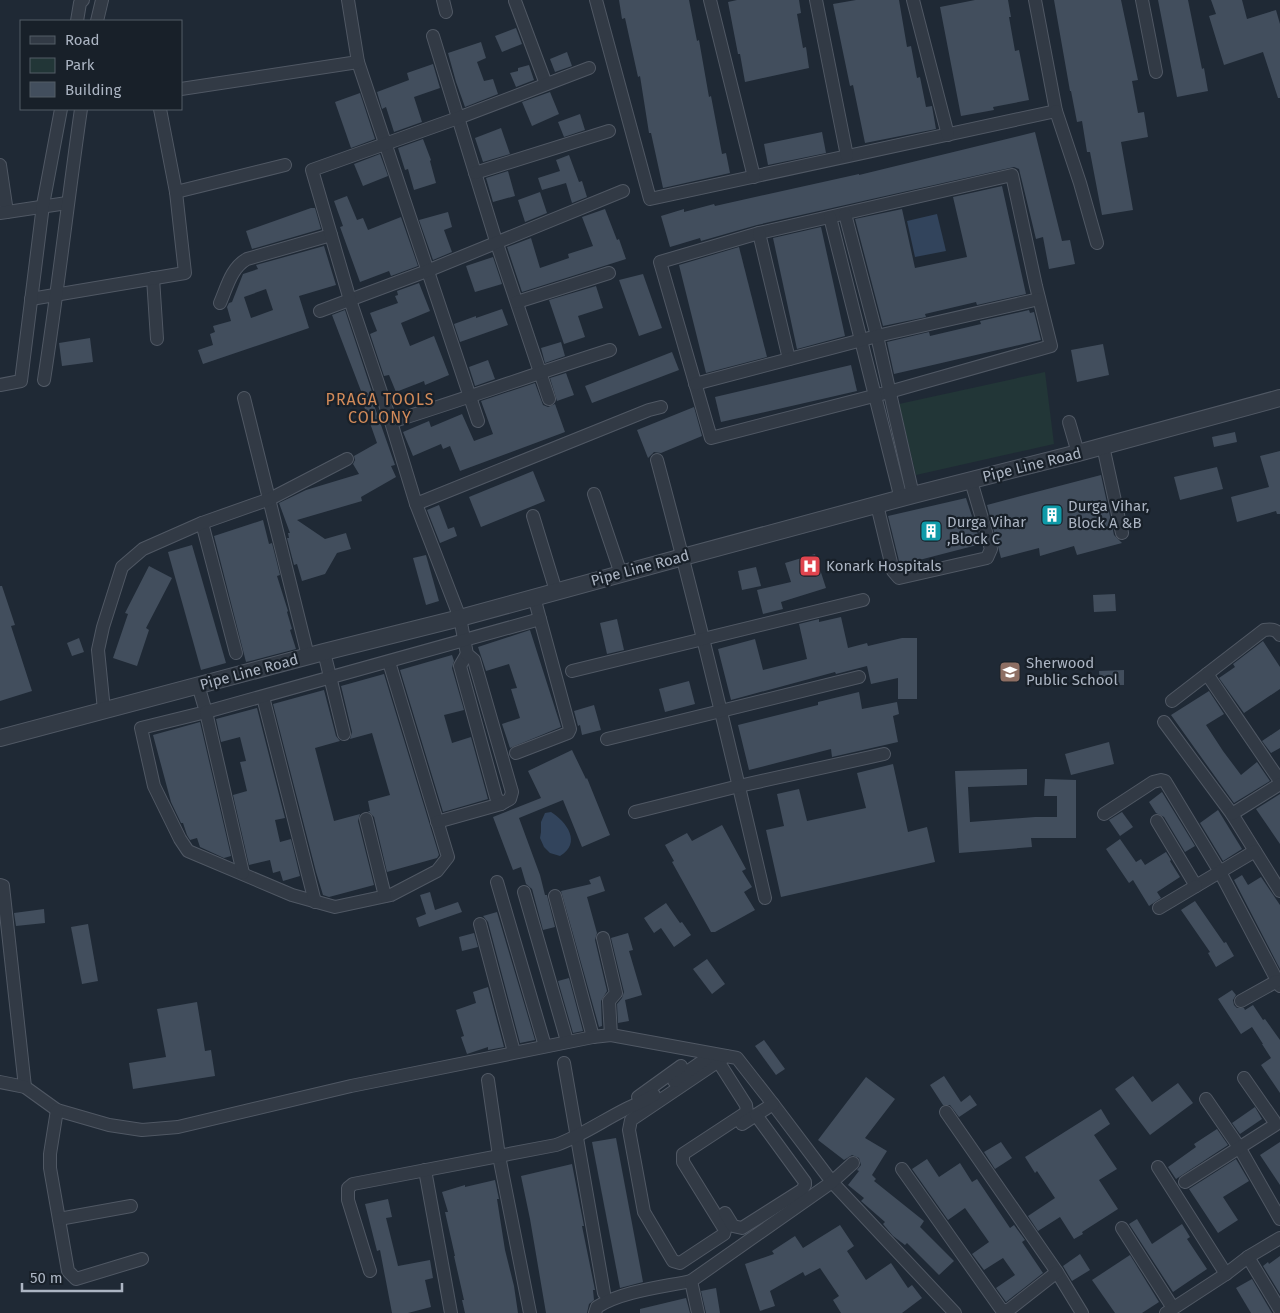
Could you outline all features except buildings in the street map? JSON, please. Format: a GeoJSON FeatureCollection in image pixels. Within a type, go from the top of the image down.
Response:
{"type":"FeatureCollection","features":[{"type":"Feature","properties":{"kind":"street"},"geometry":{"type":"LineString","coordinates":[[77,20],[82,0]]}},
{"type":"Feature","properties":{"kind":"street"},"geometry":{"type":"LineString","coordinates":[[98,20],[102,0]]}},
{"type":"Feature","properties":{"kind":"street"},"geometry":{"type":"LineString","coordinates":[[348,0],[358,62],[478,420]]}},
{"type":"Feature","properties":{"kind":"street"},"geometry":{"type":"LineString","coordinates":[[596,0],[650,199],[1056,111]]}},
{"type":"Feature","properties":{"kind":"street"},"geometry":{"type":"LineString","coordinates":[[710,0],[754,177]]}},
{"type":"Feature","properties":{"kind":"street"},"geometry":{"type":"LineString","coordinates":[[816,0],[847,156]]}},
{"type":"Feature","properties":{"kind":"street"},"geometry":{"type":"LineString","coordinates":[[913,0],[948,134]]}},
{"type":"Feature","properties":{"kind":"street"},"geometry":{"type":"LineString","coordinates":[[1035,0],[1056,111],[1080,183],[1097,244]]}},
{"type":"Feature","properties":{"kind":"street"},"geometry":{"type":"LineString","coordinates":[[1142,0],[1156,72]]}},
{"type":"Feature","properties":{"kind":"street"},"geometry":{"type":"LineString","coordinates":[[515,1],[546,84]]}},
{"type":"Feature","properties":{"kind":"street"},"geometry":{"type":"LineString","coordinates":[[433,36],[496,241],[549,399]]}},
{"type":"Feature","properties":{"kind":"street"},"geometry":{"type":"LineString","coordinates":[[182,89],[358,62]]}},
{"type":"Feature","properties":{"kind":"street"},"geometry":{"type":"LineString","coordinates":[[437,822],[501,804],[510,799],[512,792],[474,660],[467,654],[460,618],[416,504],[350,300],[312,170],[458,118],[589,68]]}},
{"type":"Feature","properties":{"kind":"street"},"geometry":{"type":"LineString","coordinates":[[0,385],[21,381],[43,205],[61,110]]}},
{"type":"Feature","properties":{"kind":"street"},"geometry":{"type":"LineString","coordinates":[[44,380],[57,296],[67,203],[81,110]]}},
{"type":"Feature","properties":{"kind":"street"},"geometry":{"type":"LineString","coordinates":[[31,300],[184,273],[176,192],[160,110]]}},
{"type":"Feature","properties":{"kind":"street"},"geometry":{"type":"LineString","coordinates":[[475,173],[609,131]]}},
{"type":"Feature","properties":{"kind":"street"},"geometry":{"type":"LineString","coordinates":[[176,192],[285,164]]}},
{"type":"Feature","properties":{"kind":"street"},"geometry":{"type":"LineString","coordinates":[[0,165],[4,212],[67,203]]}},
{"type":"Feature","properties":{"kind":"street"},"geometry":{"type":"LineString","coordinates":[[1012,175],[1051,346],[875,396],[711,438],[660,262],[759,233],[844,214],[1012,175]]}},
{"type":"Feature","properties":{"kind":"street"},"geometry":{"type":"LineString","coordinates":[[320,311],[623,191]]}},
{"type":"Feature","properties":{"kind":"street"},"geometry":{"type":"LineString","coordinates":[[844,214],[877,336],[906,465],[907,497]]}},
{"type":"Feature","properties":{"kind":"street"},"geometry":{"type":"LineString","coordinates":[[830,217],[875,396],[907,497]]}},
{"type":"Feature","properties":{"kind":"street"},"geometry":{"type":"LineString","coordinates":[[759,233],[789,359]]}},
{"type":"Feature","properties":{"kind":"street"},"geometry":{"type":"LineString","coordinates":[[220,303],[234,270],[247,259],[331,235]]}},
{"type":"Feature","properties":{"kind":"street"},"geometry":{"type":"LineString","coordinates":[[517,302],[609,273]]}},
{"type":"Feature","properties":{"kind":"street"},"geometry":{"type":"LineString","coordinates":[[153,278],[157,339]]}},
{"type":"Feature","properties":{"kind":"street"},"geometry":{"type":"LineString","coordinates":[[695,384],[877,336],[1039,299]]}},
{"type":"Feature","properties":{"kind":"street"},"geometry":{"type":"LineString","coordinates":[[391,422],[470,398],[541,371],[610,350]]}},
{"type":"Feature","properties":{"kind":"street"},"geometry":{"type":"LineString","coordinates":[[244,398],[308,656]]}},
{"type":"Feature","properties":{"kind":"street","name":"Pipe Line Road"},"geometry":{"type":"LineString","coordinates":[[0,738],[308,656],[460,618],[1280,398]]}},
{"type":"Feature","properties":{"kind":"street"},"geometry":{"type":"LineString","coordinates":[[416,504],[649,410],[661,408]]}},
{"type":"Feature","properties":{"kind":"street"},"geometry":{"type":"LineString","coordinates":[[1069,422],[1078,453]]}},
{"type":"Feature","properties":{"kind":"street"},"geometry":{"type":"LineString","coordinates":[[1103,446],[1122,533]]}},
{"type":"Feature","properties":{"kind":"street"},"geometry":{"type":"LineString","coordinates":[[104,710],[98,650],[122,567],[142,550],[202,523],[270,499],[346,459]]}},
{"type":"Feature","properties":{"kind":"street"},"geometry":{"type":"LineString","coordinates":[[657,460],[722,711],[764,898]]}},
{"type":"Feature","properties":{"kind":"street"},"geometry":{"type":"LineString","coordinates":[[877,505],[893,571],[899,578],[987,558],[991,549],[971,481]]}},
{"type":"Feature","properties":{"kind":"street"},"geometry":{"type":"LineString","coordinates":[[594,494],[621,574]]}},
{"type":"Feature","properties":{"kind":"street"},"geometry":{"type":"LineString","coordinates":[[532,516],[556,591]]}},
{"type":"Feature","properties":{"kind":"street"},"geometry":{"type":"LineString","coordinates":[[202,523],[236,653]]}},
{"type":"Feature","properties":{"kind":"street"},"geometry":{"type":"LineString","coordinates":[[516,753],[568,733],[570,729],[534,597]]}},
{"type":"Feature","properties":{"kind":"street"},"geometry":{"type":"LineString","coordinates":[[572,671],[863,600]]}},
{"type":"Feature","properties":{"kind":"street"},"geometry":{"type":"LineString","coordinates":[[389,662],[448,857],[437,871],[391,895],[335,907],[292,895],[188,851],[180,839],[154,786],[141,728],[263,697],[540,619]]}},
{"type":"Feature","properties":{"kind":"street"},"geometry":{"type":"LineString","coordinates":[[1172,701],[1264,630],[1271,629],[1277,631],[1280,636]]}},
{"type":"Feature","properties":{"kind":"street"},"geometry":{"type":"LineString","coordinates":[[324,652],[344,734]]}},
{"type":"Feature","properties":{"kind":"street"},"geometry":{"type":"LineString","coordinates":[[1207,674],[1280,782],[1232,814]]}},
{"type":"Feature","properties":{"kind":"street"},"geometry":{"type":"LineString","coordinates":[[607,739],[859,677]]}},
{"type":"Feature","properties":{"kind":"street"},"geometry":{"type":"LineString","coordinates":[[198,685],[243,873]]}},
{"type":"Feature","properties":{"kind":"street"},"geometry":{"type":"LineString","coordinates":[[263,697],[315,902]]}},
{"type":"Feature","properties":{"kind":"street"},"geometry":{"type":"LineString","coordinates":[[1164,722],[1232,814],[1280,891]]}},
{"type":"Feature","properties":{"kind":"street"},"geometry":{"type":"LineString","coordinates":[[635,812],[739,786],[884,754]]}},
{"type":"Feature","properties":{"kind":"street"},"geometry":{"type":"LineString","coordinates":[[1104,814],[1153,782],[1165,780],[1220,872],[1278,984],[1241,1001]]}},
{"type":"Feature","properties":{"kind":"street"},"geometry":{"type":"LineString","coordinates":[[366,819],[385,896]]}},
{"type":"Feature","properties":{"kind":"street"},"geometry":{"type":"LineString","coordinates":[[1157,821],[1196,886]]}},
{"type":"Feature","properties":{"kind":"street"},"geometry":{"type":"LineString","coordinates":[[1159,908],[1255,851]]}},
{"type":"Feature","properties":{"kind":"street"},"geometry":{"type":"LineString","coordinates":[[498,882],[545,1046]]}},
{"type":"Feature","properties":{"kind":"street"},"geometry":{"type":"LineString","coordinates":[[0,885],[3,886],[26,1086]]}},
{"type":"Feature","properties":{"kind":"street"},"geometry":{"type":"LineString","coordinates":[[524,892],[567,1041]]}},
{"type":"Feature","properties":{"kind":"street"},"geometry":{"type":"LineString","coordinates":[[555,896],[593,1037]]}},
{"type":"Feature","properties":{"kind":"street"},"geometry":{"type":"LineString","coordinates":[[480,924],[514,1052]]}},
{"type":"Feature","properties":{"kind":"street"},"geometry":{"type":"LineString","coordinates":[[603,938],[616,993],[609,1001],[611,1035]]}},
{"type":"Feature","properties":{"kind":"street"},"geometry":{"type":"LineString","coordinates":[[0,1082],[26,1086],[57,1110],[109,1125],[142,1130],[178,1127],[351,1086],[593,1037],[611,1035],[719,1058],[773,1104],[832,1182],[956,1313]]}},
{"type":"Feature","properties":{"kind":"street"},"geometry":{"type":"LineString","coordinates":[[719,1058],[746,1105],[747,1112],[683,1154],[682,1157],[683,1162],[725,1230],[724,1234],[680,1263],[677,1263],[673,1261],[644,1212],[629,1130],[630,1123],[631,1120],[719,1058]]}},
{"type":"Feature","properties":{"kind":"street"},"geometry":{"type":"LineString","coordinates":[[370,1271],[348,1200],[348,1188],[358,1182],[499,1156],[556,1144],[576,1137],[626,1109],[644,1102],[719,1058]]}},
{"type":"Feature","properties":{"kind":"street"},"geometry":{"type":"LineString","coordinates":[[564,1063],[604,1293]]}},
{"type":"Feature","properties":{"kind":"street"},"geometry":{"type":"LineString","coordinates":[[1185,1182],[1275,1124],[1244,1078]]}},
{"type":"Feature","properties":{"kind":"street"},"geometry":{"type":"LineString","coordinates":[[488,1080],[499,1156],[530,1313]]}},
{"type":"Feature","properties":{"kind":"street"},"geometry":{"type":"LineString","coordinates":[[1206,1099],[1239,1147],[1280,1219]]}},
{"type":"Feature","properties":{"kind":"street"},"geometry":{"type":"LineString","coordinates":[[773,1104],[695,1155],[694,1158],[694,1164],[733,1226],[742,1228],[807,1193],[832,1182],[853,1163]]}},
{"type":"Feature","properties":{"kind":"street"},"geometry":{"type":"LineString","coordinates":[[57,1110],[50,1161],[68,1271],[76,1279],[142,1259]]}},
{"type":"Feature","properties":{"kind":"street"},"geometry":{"type":"LineString","coordinates":[[946,1112],[1057,1272],[1082,1313]]}},
{"type":"Feature","properties":{"kind":"street"},"geometry":{"type":"LineString","coordinates":[[756,1115],[805,1182],[807,1193]]}},
{"type":"Feature","properties":{"kind":"street"},"geometry":{"type":"LineString","coordinates":[[1158,1167],[1226,1274]]}},
{"type":"Feature","properties":{"kind":"street"},"geometry":{"type":"LineString","coordinates":[[902,1168],[1001,1309],[1007,1310],[1011,1308],[1057,1272]]}},
{"type":"Feature","properties":{"kind":"street"},"geometry":{"type":"LineString","coordinates":[[425,1170],[451,1313]]}},
{"type":"Feature","properties":{"kind":"street"},"geometry":{"type":"LineString","coordinates":[[596,1313],[597,1307],[606,1301],[692,1281],[807,1193]]}},
{"type":"Feature","properties":{"kind":"street"},"geometry":{"type":"LineString","coordinates":[[59,1219],[131,1206]]}},
{"type":"Feature","properties":{"kind":"street"},"geometry":{"type":"LineString","coordinates":[[1122,1228],[1176,1309],[1248,1257],[1280,1238]]}},
{"type":"Feature","properties":{"kind":"street"},"geometry":{"type":"LineString","coordinates":[[1248,1257],[1280,1310]]}},
{"type":"Feature","properties":{"kind":"street"},"geometry":{"type":"LineString","coordinates":[[692,1281],[698,1313]]}},
{"type":"Feature","properties":{"kind":"green space"},"geometry":{"type":"Polygon","coordinates":[[[1045,372],[1054,444],[916,475],[899,404],[1045,372]]]}},
{"type":"Feature","properties":{"kind":"water"},"geometry":{"type":"Polygon","coordinates":[[[937,214],[946,251],[915,257],[907,221],[937,214]]]}},
{"type":"Feature","properties":{"kind":"water"},"geometry":{"type":"Polygon","coordinates":[[[551,812],[562,821],[570,833],[570,845],[567,851],[560,856],[550,853],[544,847],[540,838],[541,822],[545,813],[551,812]]]}},
{"type":"Feature","properties":{"kind":"place","name":"Durga Vihar, Block A &B"},"geometry":{"type":"Point","coordinates":[1052,515]}},
{"type":"Feature","properties":{"kind":"place","name":"Durga Vihar ,Block C"},"geometry":{"type":"Point","coordinates":[931,531]}},
{"type":"Feature","properties":{"kind":"place","name":"Konark Hospitals"},"geometry":{"type":"Point","coordinates":[810,566]}},
{"type":"Feature","properties":{"kind":"place","name":"Sherwood Public School"},"geometry":{"type":"Point","coordinates":[1010,672]}},
{"type":"Feature","properties":{"kind":"district","name":"PRAGA TOOLS COLONY"},"geometry":{"type":"Point","coordinates":[380,408]}}]}
